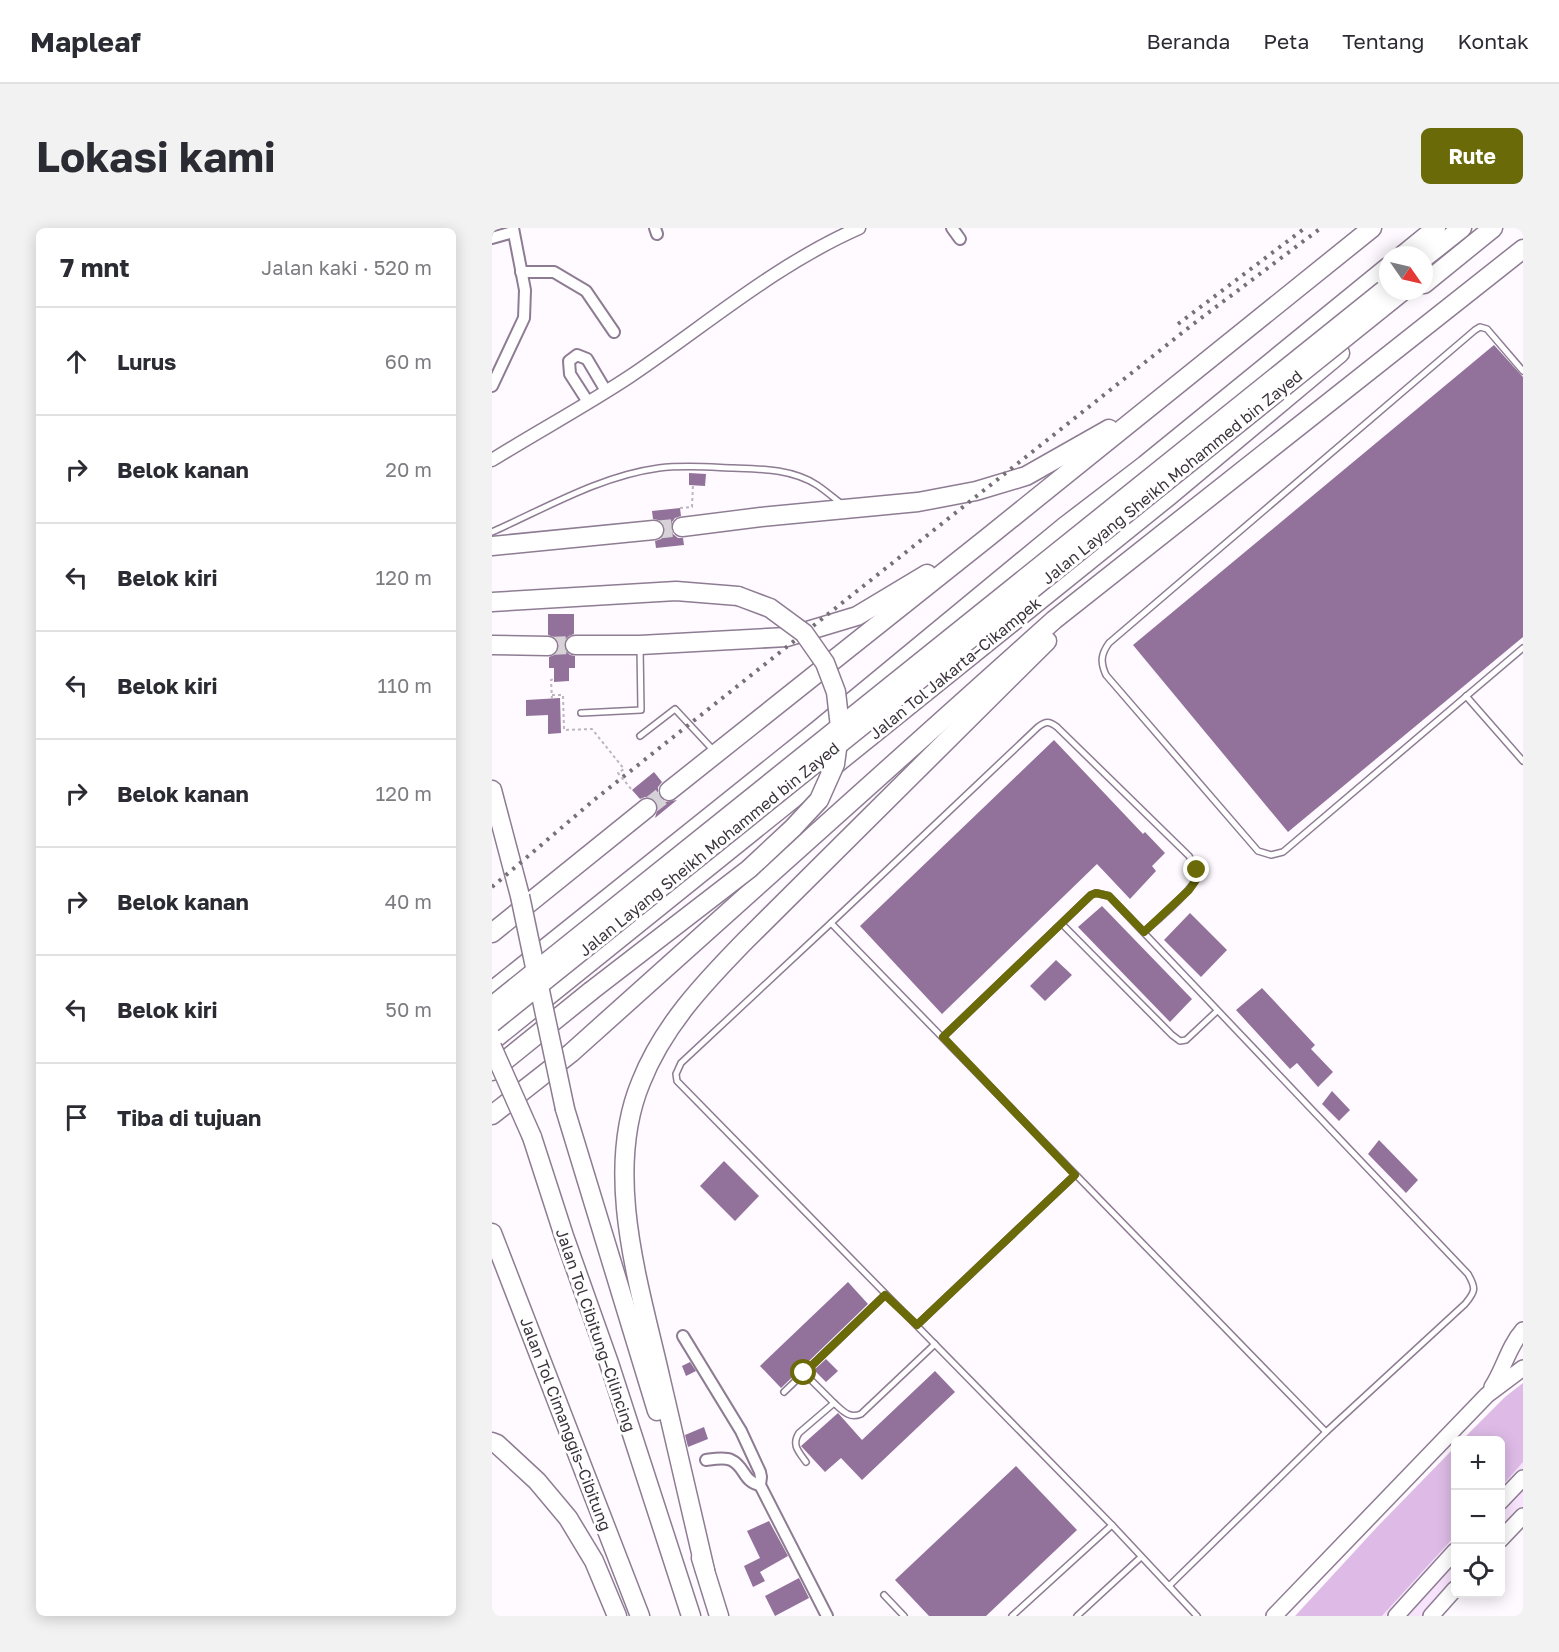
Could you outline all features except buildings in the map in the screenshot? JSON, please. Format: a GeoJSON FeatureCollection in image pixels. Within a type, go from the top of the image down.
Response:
{"type":"FeatureCollection","features":[{"type":"Feature","properties":{"kind":"highway"},"geometry":{"type":"LineString","coordinates":[[669,791],[1372,228]]}},
{"type":"Feature","properties":{"kind":"highway"},"geometry":{"type":"LineString","coordinates":[[1414,246],[1436,228]]}},
{"type":"Feature","properties":{"kind":"highway"},"geometry":{"type":"LineString","coordinates":[[1433,251],[1462,228]]}},
{"type":"Feature","properties":{"kind":"highway"},"geometry":{"type":"LineString","coordinates":[[1433,267],[1482,228]]}},
{"type":"Feature","properties":{"kind":"highway"},"geometry":{"type":"LineString","coordinates":[[1433,277],[1493,228]]}},
{"type":"Feature","properties":{"kind":"highway"},"geometry":{"type":"LineString","coordinates":[[492,1115],[571,1053],[1054,620],[1523,249]]}},
{"type":"Feature","properties":{"kind":"highway"},"geometry":{"type":"LineString","coordinates":[[492,991],[1379,274]]}},
{"type":"Feature","properties":{"kind":"highway","name":"Jalan Layang Sheikh Mohammed bin Zayed"},"geometry":{"type":"LineString","coordinates":[[492,1006],[1379,294]]}},
{"type":"Feature","properties":{"kind":"highway","name":"Jalan Layang Sheikh Mohammed bin Zayed"},"geometry":{"type":"LineString","coordinates":[[492,1023],[1392,300]]}},
{"type":"Feature","properties":{"kind":"highway","name":"Jalan Tol Jakarta–Cikampek"},"geometry":{"type":"LineString","coordinates":[[492,1041],[1169,496],[1405,300]]}},
{"type":"Feature","properties":{"kind":"highway"},"geometry":{"type":"LineString","coordinates":[[682,527],[918,502],[976,491],[1026,476],[1157,401]]}},
{"type":"Feature","properties":{"kind":"highway"},"geometry":{"type":"LineString","coordinates":[[705,1570],[637,1276],[623,1182],[630,1118],[640,1084],[655,1051],[700,988],[745,940],[1047,642],[1187,516]]}},
{"type":"Feature","properties":{"kind":"highway"},"geometry":{"type":"LineString","coordinates":[[492,546],[654,530]]}},
{"type":"Feature","properties":{"kind":"highway"},"geometry":{"type":"LineString","coordinates":[[575,645],[640,645],[788,637],[857,616],[987,538]]}},
{"type":"Feature","properties":{"kind":"highway"},"geometry":{"type":"LineString","coordinates":[[492,602],[676,591],[738,596],[770,608],[804,633],[825,663],[836,692],[840,727],[835,764],[819,800],[794,828],[749,869],[492,1071]]}},
{"type":"Feature","properties":{"kind":"highway"},"geometry":{"type":"LineString","coordinates":[[492,645],[548,646]]}},
{"type":"Feature","properties":{"kind":"highway"},"geometry":{"type":"LineString","coordinates":[[492,790],[520,896],[565,1108],[719,1616]]}},
{"type":"Feature","properties":{"kind":"highway"},"geometry":{"type":"LineString","coordinates":[[492,933],[647,808]]}},
{"type":"Feature","properties":{"kind":"highway","name":"Jalan Tol Cibitung–Cilincing"},"geometry":{"type":"LineString","coordinates":[[492,1047],[532,1137],[564,1236],[606,1353],[691,1616]]}},
{"type":"Feature","properties":{"kind":"highway","name":"Jalan Tol Cimanggis–Cibitung"},"geometry":{"type":"LineString","coordinates":[[492,1233],[640,1616]]}},
{"type":"Feature","properties":{"kind":"highway"},"geometry":{"type":"LineString","coordinates":[[492,1442],[537,1481],[568,1518],[594,1561],[617,1616]]}},
{"type":"Feature","properties":{"kind":"main road"},"geometry":{"type":"LineString","coordinates":[[1487,1395],[1499,1376],[1514,1340],[1523,1330]]}},
{"type":"Feature","properties":{"kind":"main road"},"geometry":{"type":"LineString","coordinates":[[1274,1616],[1487,1395],[1523,1368]]}},
{"type":"Feature","properties":{"kind":"main road"},"geometry":{"type":"LineString","coordinates":[[1505,1497],[1523,1478]]}},
{"type":"Feature","properties":{"kind":"main road"},"geometry":{"type":"LineString","coordinates":[[1505,1535],[1523,1516]]}},
{"type":"Feature","properties":{"kind":"main road"},"geometry":{"type":"LineString","coordinates":[[1396,1616],[1451,1555]]}},
{"type":"Feature","properties":{"kind":"main road"},"geometry":{"type":"LineString","coordinates":[[1431,1616],[1451,1594]]}},
{"type":"Feature","properties":{"kind":"street"},"geometry":{"type":"LineString","coordinates":[[492,460],[606,391],[747,292],[803,257],[859,228]]}},
{"type":"Feature","properties":{"kind":"street"},"geometry":{"type":"LineString","coordinates":[[952,228],[960,239]]}},
{"type":"Feature","properties":{"kind":"street"},"geometry":{"type":"LineString","coordinates":[[492,238],[513,230],[525,290],[524,318],[492,386]]}},
{"type":"Feature","properties":{"kind":"street"},"geometry":{"type":"LineString","coordinates":[[521,272],[554,272],[586,291],[614,332]]}},
{"type":"Feature","properties":{"kind":"street"},"geometry":{"type":"LineString","coordinates":[[588,402],[570,374],[569,360],[577,355],[587,359],[606,391]]}},
{"type":"Feature","properties":{"kind":"street"},"geometry":{"type":"LineString","coordinates":[[683,1336],[741,1431],[760,1472],[760,1485],[827,1616]]}},
{"type":"Feature","properties":{"kind":"street"},"geometry":{"type":"LineString","coordinates":[[706,1460],[731,1460],[742,1469],[749,1481],[760,1485]]}},
{"type":"Feature","properties":{"kind":"lane"},"geometry":{"type":"LineString","coordinates":[[1523,371],[1487,329],[1480,327],[1475,330],[1109,644],[1102,653],[1102,666],[1106,675],[1258,851],[1271,855],[1283,852],[1523,648]]}},
{"type":"Feature","properties":{"kind":"lane"},"geometry":{"type":"LineString","coordinates":[[492,532],[583,490],[611,480],[635,473],[681,466],[768,470],[796,476],[819,486],[848,509]]}},
{"type":"Feature","properties":{"kind":"lane"},"geometry":{"type":"LineString","coordinates":[[581,712],[640,711],[640,645]]}},
{"type":"Feature","properties":{"kind":"lane"},"geometry":{"type":"LineString","coordinates":[[1466,696],[1523,761]]}},
{"type":"Feature","properties":{"kind":"lane"},"geometry":{"type":"LineString","coordinates":[[640,736],[675,709],[717,753]]}},
{"type":"Feature","properties":{"kind":"lane"},"geometry":{"type":"LineString","coordinates":[[1144,932],[1189,890],[1196,880],[1197,870],[1189,856],[1051,722],[1045,722],[681,1063],[676,1074],[676,1081],[1112,1525],[1197,1616]]}},
{"type":"Feature","properties":{"kind":"lane"},"geometry":{"type":"LineString","coordinates":[[943,1037],[1091,895],[1096,893],[1109,896],[1468,1274],[1474,1286],[1473,1295],[1465,1304],[1326,1432],[1169,1586]]}},
{"type":"Feature","properties":{"kind":"lane"},"geometry":{"type":"LineString","coordinates":[[831,923],[1326,1432]]}},
{"type":"Feature","properties":{"kind":"lane"},"geometry":{"type":"LineString","coordinates":[[1062,924],[1180,1041],[1186,1040],[1217,1011]]}},
{"type":"Feature","properties":{"kind":"lane"},"geometry":{"type":"LineString","coordinates":[[917,1325],[1075,1175]]}},
{"type":"Feature","properties":{"kind":"lane"},"geometry":{"type":"LineString","coordinates":[[784,1392],[885,1295]]}},
{"type":"Feature","properties":{"kind":"lane"},"geometry":{"type":"LineString","coordinates":[[804,1373],[845,1413],[856,1416],[861,1414],[935,1344]]}},
{"type":"Feature","properties":{"kind":"lane"},"geometry":{"type":"LineString","coordinates":[[806,1462],[796,1448],[796,1438],[834,1403]]}},
{"type":"Feature","properties":{"kind":"lane"},"geometry":{"type":"LineString","coordinates":[[1012,1616],[1112,1525]]}},
{"type":"Feature","properties":{"kind":"lane"},"geometry":{"type":"LineString","coordinates":[[1077,1616],[1141,1557]]}},
{"type":"Feature","properties":{"kind":"lane"},"geometry":{"type":"LineString","coordinates":[[884,1595],[904,1616]]}},
{"type":"Feature","properties":{"kind":"path"},"geometry":{"type":"LineString","coordinates":[[680,508],[692,507],[693,485]]}},
{"type":"Feature","properties":{"kind":"path"},"geometry":{"type":"LineString","coordinates":[[554,679],[551,680],[552,697],[563,695],[564,730],[592,729],[624,769],[618,773],[632,790]]}},
{"type":"Feature","properties":{"kind":"shaded area"},"geometry":{"type":"Polygon","coordinates":[[[1523,1383],[1523,1462],[1505,1482],[1505,1436],[1466,1436],[1505,1397],[1523,1383]]]}},
{"type":"Feature","properties":{"kind":"shaded area"},"geometry":{"type":"Polygon","coordinates":[[[1451,1451],[1451,1540],[1382,1616],[1295,1616],[1451,1451]]]}},
{"type":"Feature","properties":{"kind":"shaded area"},"geometry":{"type":"Polygon","coordinates":[[[1523,1462],[1523,1516],[1505,1535],[1505,1490],[1505,1482],[1523,1462]]]}},
{"type":"Feature","properties":{"kind":"shaded area"},"geometry":{"type":"Polygon","coordinates":[[[1451,1540],[1451,1594],[1431,1616],[1382,1616],[1451,1540]]]}},
{"type":"Feature","properties":{"kind":"tunnel"},"geometry":{"type":"LineString","coordinates":[[654,530],[682,527]]}},
{"type":"Feature","properties":{"kind":"tunnel"},"geometry":{"type":"LineString","coordinates":[[548,646],[575,645]]}},
{"type":"Feature","properties":{"kind":"tunnel"},"geometry":{"type":"LineString","coordinates":[[647,808],[669,791]]}},
{"type":"Feature","properties":{"kind":"railway"},"geometry":{"type":"LineString","coordinates":[[1178,324],[1305,228]]}},
{"type":"Feature","properties":{"kind":"railway"},"geometry":{"type":"LineString","coordinates":[[492,887],[594,800],[1192,325],[1321,228]]}},
{"type":"Feature","properties":{"kind":"route"},"geometry":{"type":"LineString","coordinates":[[804,1373],[885,1295],[917,1325],[1075,1175],[943,1037],[1091,895],[1096,893],[1109,896],[1144,932],[1189,890],[1196,880],[1197,870]]}}]}
